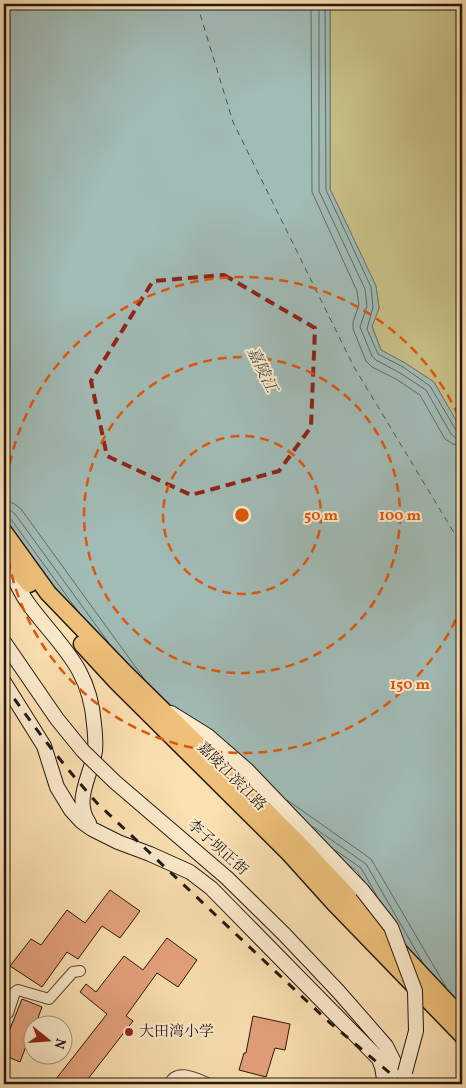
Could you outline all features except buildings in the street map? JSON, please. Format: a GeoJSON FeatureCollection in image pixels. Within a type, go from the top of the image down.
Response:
{"type":"FeatureCollection","features":[{"type":"Feature","properties":{"kind":"main road","name":"嘉陵江滨江路"},"geometry":{"type":"LineString","coordinates":[[4,532],[48,593],[126,674],[298,843],[462,1018]]}},
{"type":"Feature","properties":{"kind":"main road","name":"嘉陵江滨江路"},"geometry":{"type":"LineString","coordinates":[[4,553],[39,597],[116,682],[288,852],[334,903],[462,1035]]}},
{"type":"Feature","properties":{"kind":"main road"},"geometry":{"type":"LineString","coordinates":[[4,559],[29,605],[65,648],[81,673],[90,696],[95,749],[81,801],[84,816],[92,829]]}},
{"type":"Feature","properties":{"kind":"main road","name":"李子坝正街"},"geometry":{"type":"LineString","coordinates":[[4,642],[57,719],[84,751],[114,782],[227,878],[338,991],[386,1046],[395,1064],[397,1084]]}},
{"type":"Feature","properties":{"kind":"main road"},"geometry":{"type":"LineString","coordinates":[[4,682],[44,746],[57,787],[70,810],[92,829],[190,872],[211,888],[378,1059],[382,1067],[385,1084]]}},
{"type":"Feature","properties":{"kind":"main road"},"geometry":{"type":"LineString","coordinates":[[159,705],[208,736],[247,770],[362,890],[391,927],[415,992],[416,1031],[404,1078]]}},
{"type":"Feature","properties":{"kind":"street"},"geometry":{"type":"LineString","coordinates":[[4,1015],[8,1013],[15,992],[18,990],[49,999],[73,972],[80,971]]}},
{"type":"Feature","properties":{"kind":"street"},"geometry":{"type":"LineString","coordinates":[[169,1084],[176,1076],[182,1074],[210,1084]]}},
{"type":"Feature","properties":{"kind":"highlighted area"},"geometry":{"type":"Polygon","coordinates":[[[224,275],[315,328],[311,427],[279,471],[191,495],[107,456],[91,381],[153,281],[224,275]]]}},
{"type":"Feature","properties":{"kind":"shaded area"},"geometry":{"type":"Polygon","coordinates":[[[330,4],[462,4],[462,431],[434,382],[381,350],[372,326],[379,308],[376,286],[330,189],[330,4]]]}},
{"type":"Feature","properties":{"kind":"water","name":"嘉陵江"},"geometry":{"type":"Polygon","coordinates":[[[4,4],[330,4],[330,189],[376,286],[379,308],[372,327],[381,350],[434,382],[462,431],[462,1053],[357,871],[165,738],[4,518],[4,4]]]}},
{"type":"Feature","properties":{"kind":"ferry route"},"geometry":{"type":"LineString","coordinates":[[197,4],[233,122],[354,367],[462,546]]}},
{"type":"Feature","properties":{"kind":"railway"},"geometry":{"type":"LineString","coordinates":[[4,684],[49,745],[97,803],[329,1022],[403,1084]]}},
{"type":"Feature","properties":{"kind":"place","name":"大田湾小学"},"geometry":{"type":"Point","coordinates":[129,1032]}}]}
